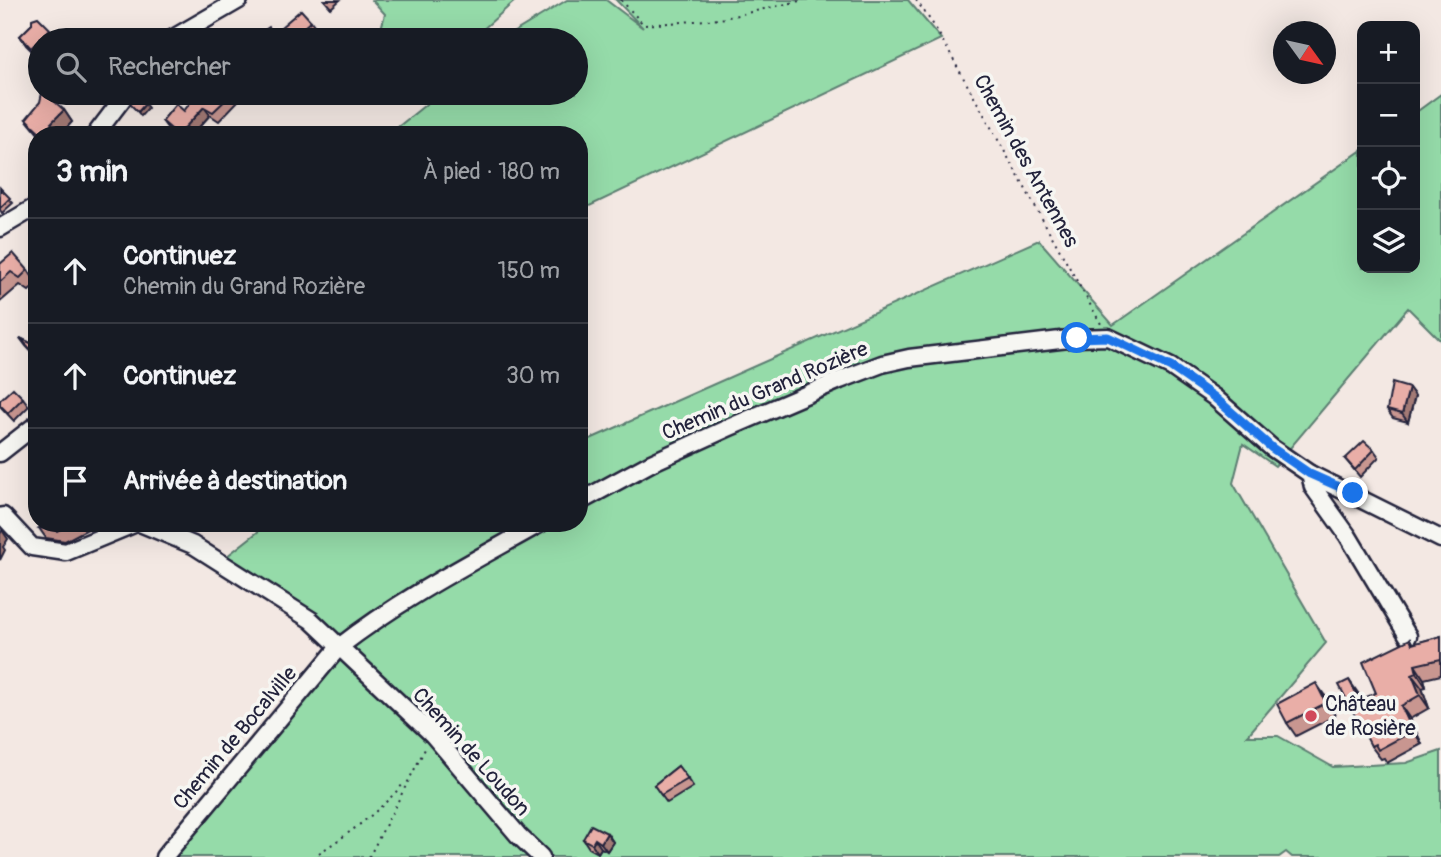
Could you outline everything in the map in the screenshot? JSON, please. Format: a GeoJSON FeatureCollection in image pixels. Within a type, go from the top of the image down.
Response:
{"type":"FeatureCollection","features":[{"type":"Feature","properties":{"kind":"street"},"geometry":{"type":"LineString","coordinates":[[191,28],[239,0]]}},
{"type":"Feature","properties":{"kind":"street"},"geometry":{"type":"LineString","coordinates":[[102,126],[118,105]]}},
{"type":"Feature","properties":{"kind":"street"},"geometry":{"type":"LineString","coordinates":[[0,228],[28,211]]}},
{"type":"Feature","properties":{"kind":"street"},"geometry":{"type":"LineString","coordinates":[[1108,337],[1171,367],[1214,397],[1272,448],[1310,474],[1441,539]]}},
{"type":"Feature","properties":{"kind":"street","name":"Chemin du Grand Rozière"},"geometry":{"type":"LineString","coordinates":[[588,497],[650,463],[882,364],[986,348],[1108,337]]}},
{"type":"Feature","properties":{"kind":"street"},"geometry":{"type":"LineString","coordinates":[[0,453],[28,431]]}},
{"type":"Feature","properties":{"kind":"street"},"geometry":{"type":"LineString","coordinates":[[1310,474],[1314,487],[1348,536],[1408,636]]}},
{"type":"Feature","properties":{"kind":"street"},"geometry":{"type":"LineString","coordinates":[[1,515],[32,547],[66,552],[116,532]]}},
{"type":"Feature","properties":{"kind":"street","name":"Chemin de Loudon"},"geometry":{"type":"LineString","coordinates":[[160,532],[193,545],[311,620],[433,735],[518,835],[541,857]]}},
{"type":"Feature","properties":{"kind":"street"},"geometry":{"type":"LineString","coordinates":[[339,648],[409,598],[525,532]]}},
{"type":"Feature","properties":{"kind":"street","name":"Chemin de Bocalville"},"geometry":{"type":"LineString","coordinates":[[164,857],[339,648]]}},
{"type":"Feature","properties":{"kind":"path"},"geometry":{"type":"LineString","coordinates":[[621,0],[644,25],[720,19],[804,0]]}},
{"type":"Feature","properties":{"kind":"path","name":"Chemin des Antennes"},"geometry":{"type":"LineString","coordinates":[[916,0],[935,27],[1108,337]]}},
{"type":"Feature","properties":{"kind":"path"},"geometry":{"type":"LineString","coordinates":[[369,857],[407,779],[433,735]]}},
{"type":"Feature","properties":{"kind":"path"},"geometry":{"type":"LineString","coordinates":[[319,853],[360,826],[386,803],[407,779]]}},
{"type":"Feature","properties":{"kind":"green space"},"geometry":{"type":"Polygon","coordinates":[[[372,0],[516,0],[484,28],[381,28],[385,14],[372,0]]]}},
{"type":"Feature","properties":{"kind":"green space"},"geometry":{"type":"Polygon","coordinates":[[[567,0],[606,0],[643,28],[616,0],[908,0],[941,39],[588,207],[588,126],[399,126],[425,105],[588,105],[588,28],[521,28],[567,0]]]}},
{"type":"Feature","properties":{"kind":"green space"},"geometry":{"type":"Polygon","coordinates":[[[1441,94],[1441,341],[1408,308],[1275,466],[1243,444],[1233,483],[1326,643],[1247,736],[1278,736],[1333,767],[1406,763],[1441,751],[1441,857],[1292,857],[1286,852],[1279,857],[166,857],[331,660],[321,631],[217,564],[258,532],[588,532],[588,440],[1039,240],[1113,325],[1357,154],[1357,273],[1420,273],[1420,109],[1441,94]]]}},
{"type":"Feature","properties":{"kind":"building"},"geometry":{"type":"Polygon","coordinates":[[[301,10],[311,21],[303,28],[280,28],[301,10]]]}},
{"type":"Feature","properties":{"kind":"building"},"geometry":{"type":"Polygon","coordinates":[[[38,17],[49,28],[28,28],[32,19],[38,17]]]}},
{"type":"Feature","properties":{"kind":"building"},"geometry":{"type":"Polygon","coordinates":[[[28,28],[28,45],[20,36],[28,28]]]}},
{"type":"Feature","properties":{"kind":"building"},"geometry":{"type":"Polygon","coordinates":[[[38,105],[58,105],[64,110],[51,123],[54,126],[33,126],[26,119],[38,105]]]}},
{"type":"Feature","properties":{"kind":"building"},"geometry":{"type":"Polygon","coordinates":[[[131,105],[144,105],[138,112],[131,105]]]}},
{"type":"Feature","properties":{"kind":"building"},"geometry":{"type":"Polygon","coordinates":[[[175,105],[184,111],[188,105],[220,105],[213,112],[204,107],[186,126],[168,126],[162,121],[175,105]]]}},
{"type":"Feature","properties":{"kind":"building"},"geometry":{"type":"Polygon","coordinates":[[[0,188],[10,198],[0,208],[0,188]]]}},
{"type":"Feature","properties":{"kind":"building"},"geometry":{"type":"Polygon","coordinates":[[[13,253],[28,270],[20,278],[11,272],[0,282],[0,264],[13,253]]]}},
{"type":"Feature","properties":{"kind":"building"},"geometry":{"type":"Polygon","coordinates":[[[1392,383],[1409,388],[1402,414],[1387,410],[1392,383]]]}},
{"type":"Feature","properties":{"kind":"building"},"geometry":{"type":"Polygon","coordinates":[[[13,388],[23,398],[8,413],[0,405],[0,400],[13,388]]]}},
{"type":"Feature","properties":{"kind":"building"},"geometry":{"type":"Polygon","coordinates":[[[1364,441],[1374,450],[1355,470],[1345,459],[1364,441]]]}},
{"type":"Feature","properties":{"kind":"building"},"geometry":{"type":"Polygon","coordinates":[[[1441,636],[1441,659],[1415,665],[1417,673],[1412,675],[1420,695],[1401,706],[1413,731],[1378,750],[1375,744],[1371,746],[1339,685],[1349,680],[1360,700],[1376,693],[1363,662],[1410,639],[1412,644],[1441,636]]]}},
{"type":"Feature","properties":{"kind":"building"},"geometry":{"type":"Polygon","coordinates":[[[1316,683],[1326,703],[1287,723],[1277,704],[1316,683]]]}},
{"type":"Feature","properties":{"kind":"building"},"geometry":{"type":"Polygon","coordinates":[[[678,766],[688,779],[661,795],[654,785],[678,766]]]}},
{"type":"Feature","properties":{"kind":"building"},"geometry":{"type":"Polygon","coordinates":[[[591,825],[607,833],[601,843],[595,839],[592,844],[583,839],[591,825]]]}},
{"type":"Feature","properties":{"kind":"place","name":"Château de Rosière"},"geometry":{"type":"Point","coordinates":[1311,716]}},
{"type":"Feature","properties":{"kind":"route"},"geometry":{"type":"LineString","coordinates":[[1077,338],[1108,337],[1171,367],[1214,397],[1272,448],[1310,474],[1353,493]]}}]}
